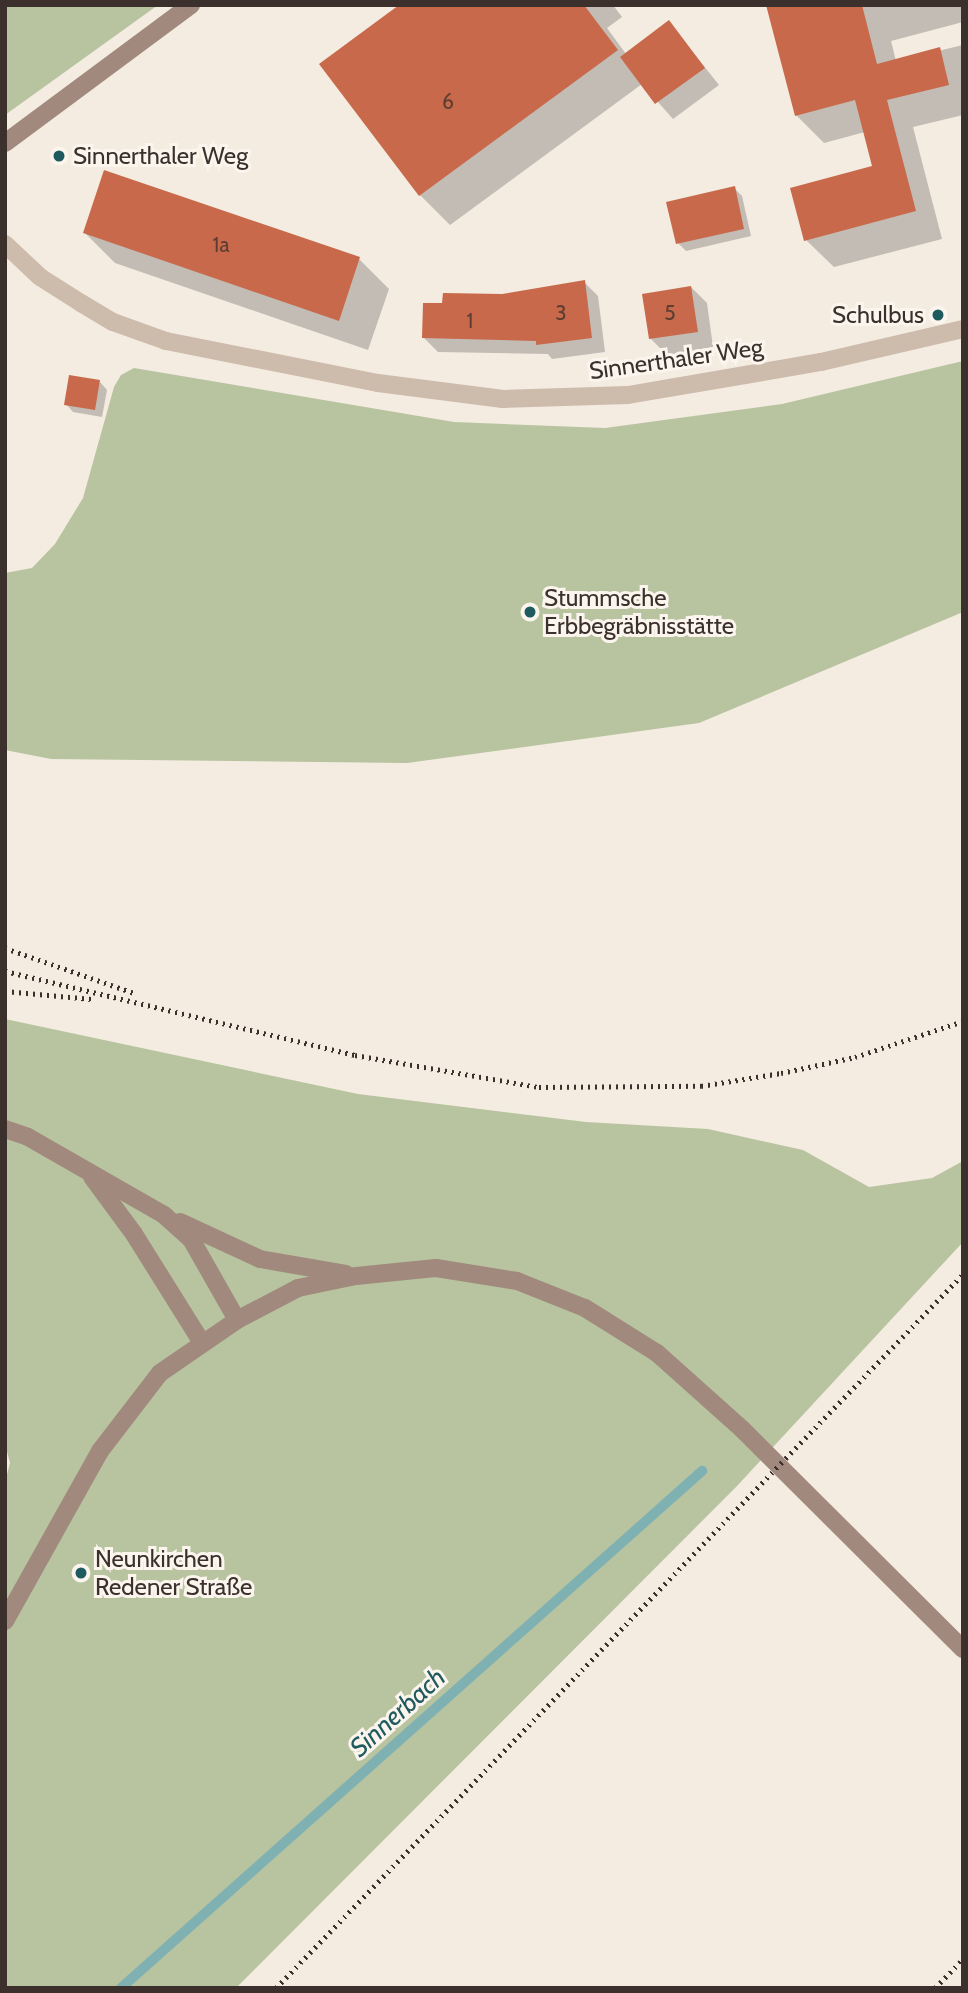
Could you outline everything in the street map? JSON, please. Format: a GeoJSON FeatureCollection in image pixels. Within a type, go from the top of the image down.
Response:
{"type":"FeatureCollection","features":[{"type":"Feature","properties":{"kind":"main road"},"geometry":{"type":"LineString","coordinates":[[5,143],[191,5]]}},
{"type":"Feature","properties":{"kind":"main road"},"geometry":{"type":"LineString","coordinates":[[5,1129],[164,1215],[260,1259],[356,1276]]}},
{"type":"Feature","properties":{"kind":"main road"},"geometry":{"type":"LineString","coordinates":[[87,1171],[134,1234],[202,1343]]}},
{"type":"Feature","properties":{"kind":"main road"},"geometry":{"type":"LineString","coordinates":[[164,1215],[191,1240],[237,1320]]}},
{"type":"Feature","properties":{"kind":"main road"},"geometry":{"type":"LineString","coordinates":[[5,1621],[100,1451],[160,1373],[237,1320],[299,1289],[356,1276],[436,1268],[517,1282],[585,1308],[657,1353],[742,1429],[963,1649]]}},
{"type":"Feature","properties":{"kind":"street","name":"Sinnerthaler Weg"},"geometry":{"type":"LineString","coordinates":[[5,244],[40,277],[81,303],[113,322],[166,341],[378,383],[503,399],[628,396],[821,362],[963,329]]}},
{"type":"Feature","properties":{"kind":"green space"},"geometry":{"type":"Polygon","coordinates":[[[5,5],[158,5],[5,115],[5,5]]]}},
{"type":"Feature","properties":{"kind":"green space"},"geometry":{"type":"Polygon","coordinates":[[[963,361],[963,612],[699,723],[407,763],[51,759],[5,750],[5,573],[32,568],[55,544],[83,498],[114,387],[121,375],[134,368],[454,422],[605,428],[782,404],[963,361]]]}},
{"type":"Feature","properties":{"kind":"green space"},"geometry":{"type":"Polygon","coordinates":[[[5,1019],[358,1094],[586,1122],[708,1129],[803,1150],[869,1187],[932,1178],[963,1161],[963,1242],[737,1486],[236,1988],[5,1988],[5,1482],[10,1463],[5,1444],[5,1019]]]}},
{"type":"Feature","properties":{"kind":"building"},"geometry":{"type":"Polygon","coordinates":[[[399,5],[584,5],[618,50],[419,196],[319,64],[399,5]]]}},
{"type":"Feature","properties":{"kind":"building"},"geometry":{"type":"Polygon","coordinates":[[[766,5],[862,5],[877,64],[940,47],[949,85],[887,100],[916,211],[804,241],[790,188],[872,166],[855,100],[795,116],[766,5]]]}},
{"type":"Feature","properties":{"kind":"building"},"geometry":{"type":"Polygon","coordinates":[[[669,20],[705,68],[655,104],[620,57],[669,20]]]}},
{"type":"Feature","properties":{"kind":"building"},"geometry":{"type":"Polygon","coordinates":[[[104,170],[360,257],[339,321],[83,233],[104,170]]]}},
{"type":"Feature","properties":{"kind":"building"},"geometry":{"type":"Polygon","coordinates":[[[735,186],[744,229],[676,244],[666,202],[735,186]]]}},
{"type":"Feature","properties":{"kind":"building"},"geometry":{"type":"Polygon","coordinates":[[[585,280],[592,338],[536,345],[536,341],[422,338],[423,303],[442,303],[443,293],[502,294],[585,280]]]}},
{"type":"Feature","properties":{"kind":"building"},"geometry":{"type":"Polygon","coordinates":[[[691,286],[698,332],[649,339],[642,294],[691,286]]]}},
{"type":"Feature","properties":{"kind":"building"},"geometry":{"type":"Polygon","coordinates":[[[69,375],[100,380],[95,410],[64,405],[69,375]]]}},
{"type":"Feature","properties":{"kind":"waterway","name":"Sinnerbach"},"geometry":{"type":"LineString","coordinates":[[121,1988],[702,1471]]}},
{"type":"Feature","properties":{"kind":"railway"},"geometry":{"type":"LineString","coordinates":[[5,948],[134,993]]}},
{"type":"Feature","properties":{"kind":"railway"},"geometry":{"type":"LineString","coordinates":[[5,971],[355,1055],[539,1087],[701,1086],[855,1057],[963,1021]]}},
{"type":"Feature","properties":{"kind":"railway"},"geometry":{"type":"LineString","coordinates":[[5,991],[92,999]]}},
{"type":"Feature","properties":{"kind":"railway"},"geometry":{"type":"LineString","coordinates":[[276,1988],[963,1274]]}},
{"type":"Feature","properties":{"kind":"railway"},"geometry":{"type":"LineString","coordinates":[[935,1988],[963,1959]]}},
{"type":"Feature","properties":{"kind":"place","name":"Sinnerthaler Weg"},"geometry":{"type":"Point","coordinates":[59,156]}},
{"type":"Feature","properties":{"kind":"place","name":"Schulbus"},"geometry":{"type":"Point","coordinates":[938,315]}},
{"type":"Feature","properties":{"kind":"place","name":"Stummsche Erbbegräbnisstätte"},"geometry":{"type":"Point","coordinates":[530,612]}},
{"type":"Feature","properties":{"kind":"place","name":"Neunkirchen Redener Straße"},"geometry":{"type":"Point","coordinates":[81,1573]}}]}
